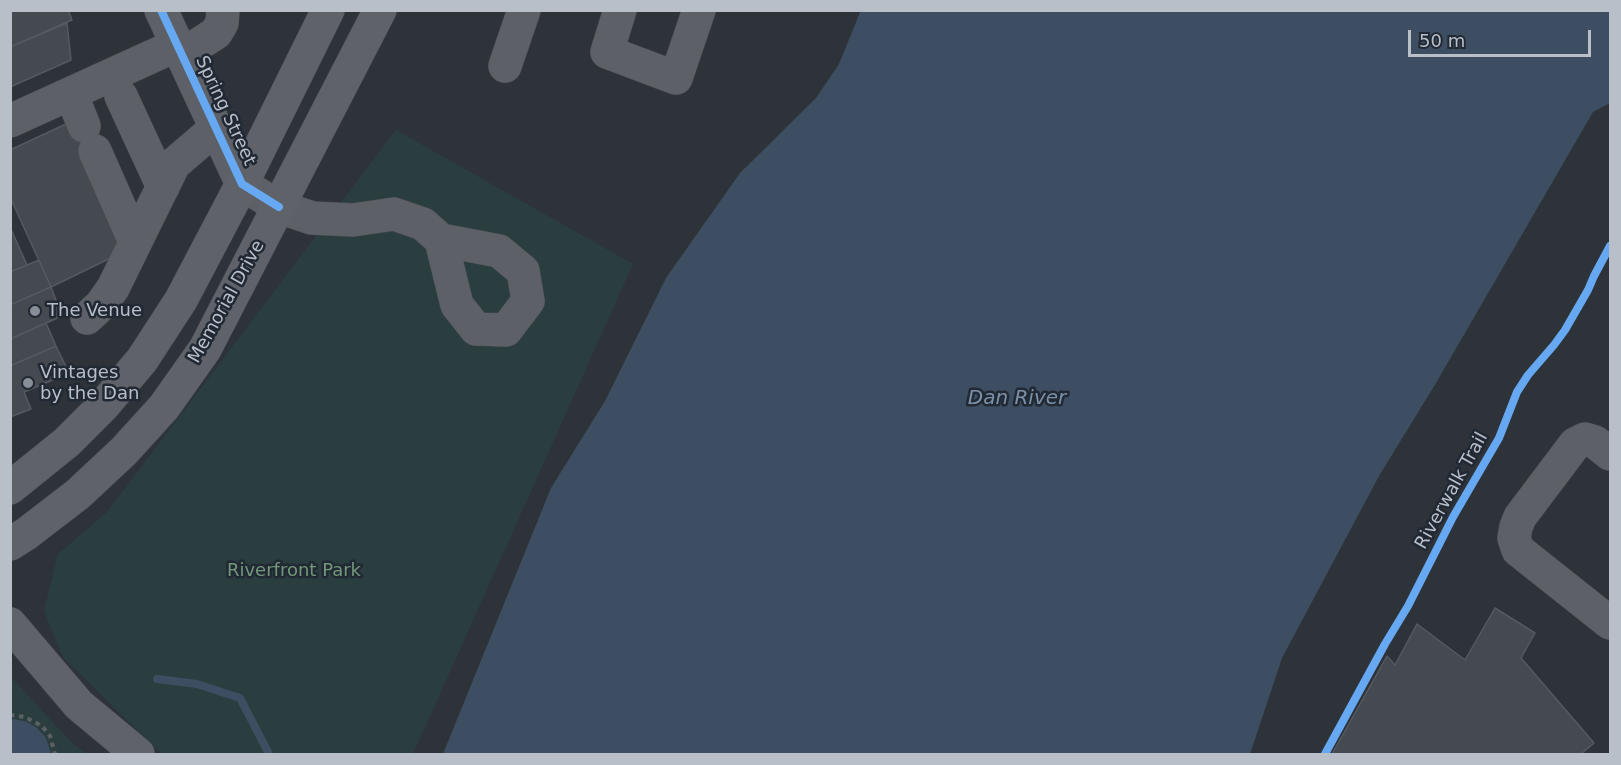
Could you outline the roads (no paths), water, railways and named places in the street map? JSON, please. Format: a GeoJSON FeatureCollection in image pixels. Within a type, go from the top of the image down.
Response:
{"type":"FeatureCollection","features":[{"type":"Feature","properties":{"kind":"main road"},"geometry":{"type":"LineString","coordinates":[[10,488],[67,442],[103,406],[142,360],[181,300],[242,184],[328,10]]}},
{"type":"Feature","properties":{"kind":"main road","name":"Memorial Drive"},"geometry":{"type":"LineString","coordinates":[[10,544],[78,494],[124,451],[164,406],[205,349],[380,10]]}},
{"type":"Feature","properties":{"kind":"main road"},"geometry":{"type":"LineString","coordinates":[[10,624],[79,705],[138,754]]}},
{"type":"Feature","properties":{"kind":"street","name":"Spring Street"},"geometry":{"type":"LineString","coordinates":[[162,10],[242,184],[279,207],[312,218],[353,220],[394,214],[423,224],[441,240]]}},
{"type":"Feature","properties":{"kind":"street"},"geometry":{"type":"LineString","coordinates":[[505,66],[524,10]]}},
{"type":"Feature","properties":{"kind":"street"},"geometry":{"type":"LineString","coordinates":[[620,10],[607,52],[676,78],[699,10]]}},
{"type":"Feature","properties":{"kind":"street"},"geometry":{"type":"LineString","coordinates":[[10,121],[216,33],[222,23],[223,11]]}},
{"type":"Feature","properties":{"kind":"street"},"geometry":{"type":"LineString","coordinates":[[71,93],[135,242]]}},
{"type":"Feature","properties":{"kind":"street"},"geometry":{"type":"LineString","coordinates":[[121,96],[163,187]]}},
{"type":"Feature","properties":{"kind":"street"},"geometry":{"type":"LineString","coordinates":[[87,318],[101,305],[113,288],[174,164],[216,128]]}},
{"type":"Feature","properties":{"kind":"street"},"geometry":{"type":"LineString","coordinates":[[1611,454],[1595,442],[1585,439],[1575,444],[1520,517],[1514,538],[1518,550],[1611,623]]}},
{"type":"Feature","properties":{"kind":"water","name":"Dan River"},"geometry":{"type":"Polygon","coordinates":[[[861,10],[1610,11],[1610,103],[1593,112],[1436,383],[1379,476],[1282,658],[1250,754],[443,754],[551,488],[605,401],[666,278],[740,173],[816,98],[839,64],[861,10]]]}},
{"type":"Feature","properties":{"kind":"water"},"geometry":{"type":"Polygon","coordinates":[[[11,720],[27,722],[37,728],[46,738],[51,754],[11,754],[11,720]]]}},
{"type":"Feature","properties":{"kind":"waterway"},"geometry":{"type":"LineString","coordinates":[[157,679],[197,684],[240,698],[269,754]]}},
{"type":"Feature","properties":{"kind":"place","name":"The Venue"},"geometry":{"type":"Point","coordinates":[35,311]}},
{"type":"Feature","properties":{"kind":"place","name":"Vintages by the Dan"},"geometry":{"type":"Point","coordinates":[28,383]}},
{"type":"Feature","properties":{"kind":"park label","name":"Riverfront Park"},"geometry":{"type":"Point","coordinates":[294,571]}}]}
